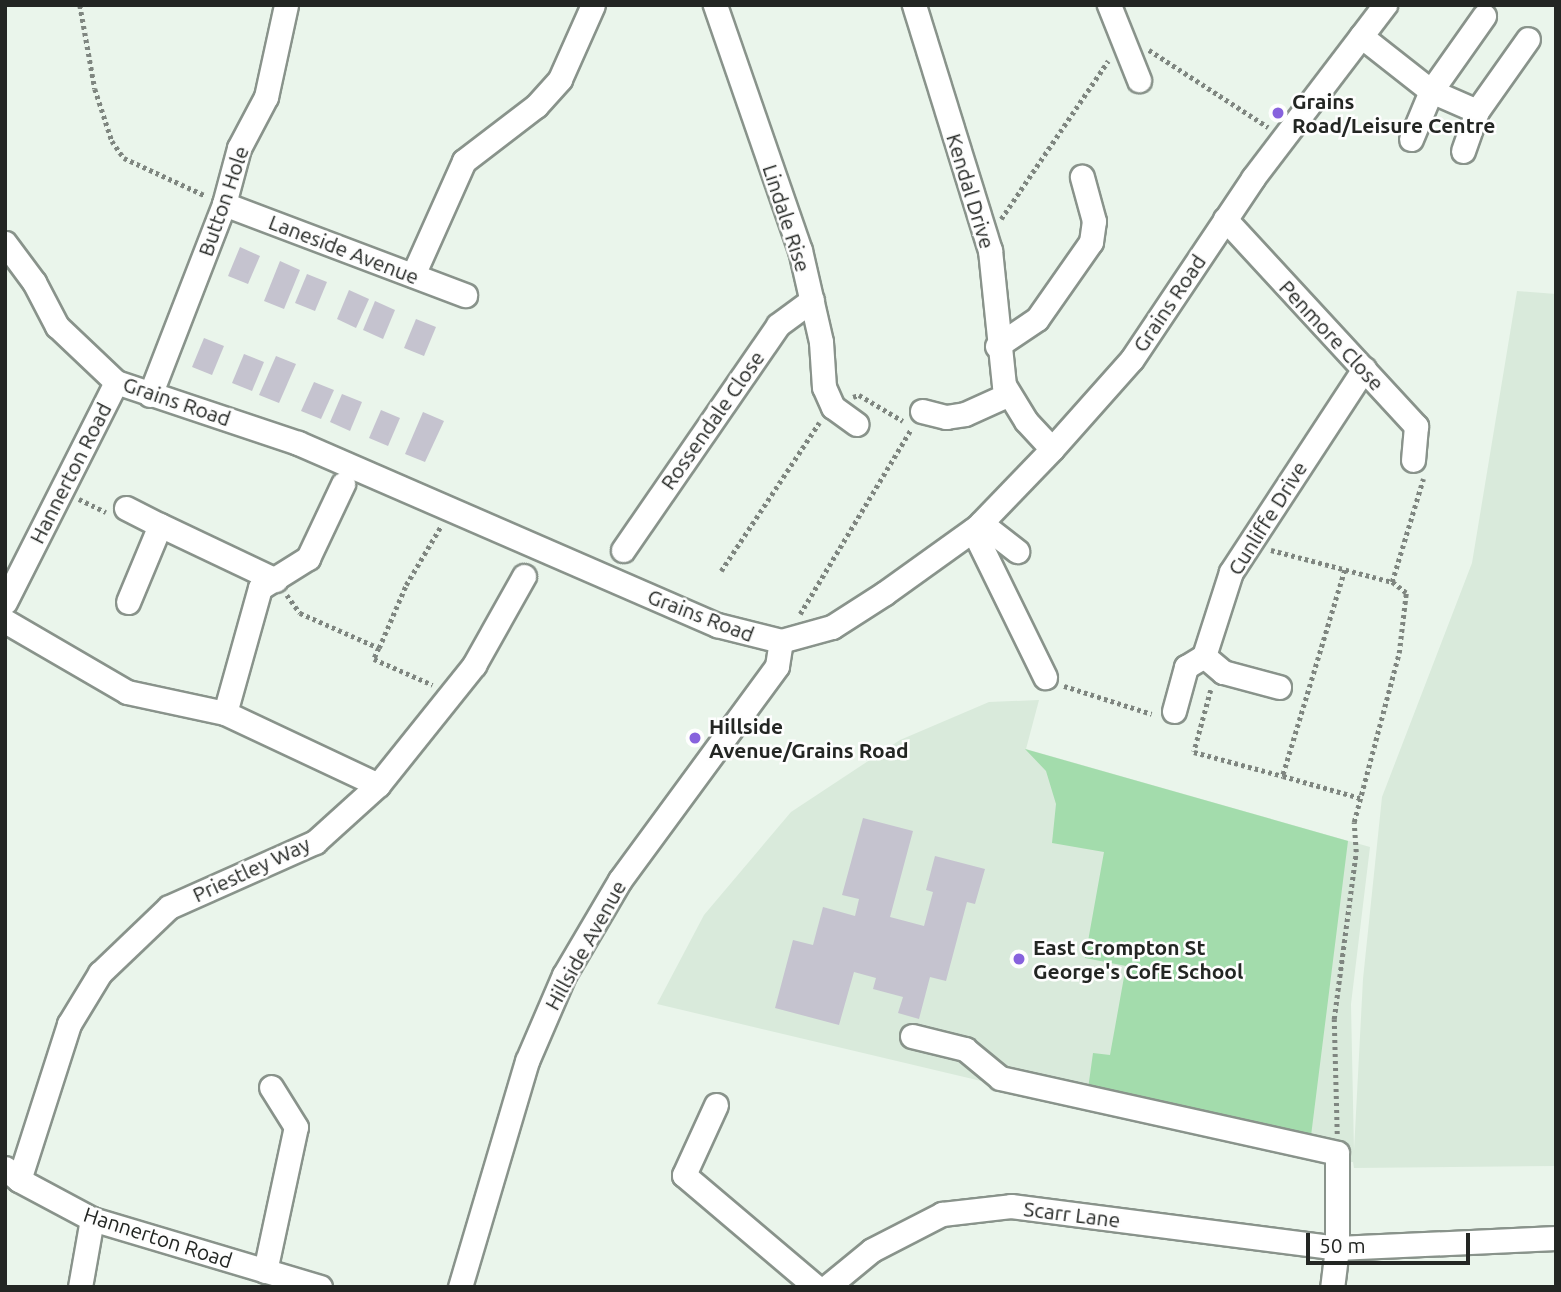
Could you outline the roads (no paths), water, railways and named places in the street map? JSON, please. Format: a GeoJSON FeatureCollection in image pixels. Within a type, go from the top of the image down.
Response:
{"type":"FeatureCollection","features":[{"type":"Feature","properties":{"kind":"street","name":"Button Hole"},"geometry":{"type":"LineString","coordinates":[[150,395],[224,204],[239,148],[266,97],[286,5]]}},
{"type":"Feature","properties":{"kind":"street"},"geometry":{"type":"LineString","coordinates":[[413,275],[464,162],[536,106],[560,79],[593,5]]}},
{"type":"Feature","properties":{"kind":"street","name":"Lindale Rise"},"geometry":{"type":"LineString","coordinates":[[715,5],[800,250],[812,300],[824,387],[833,407],[856,424]]}},
{"type":"Feature","properties":{"kind":"street","name":"Kendal Drive"},"geometry":{"type":"LineString","coordinates":[[914,5],[987,240],[997,346],[1009,394],[1037,435],[1052,449]]}},
{"type":"Feature","properties":{"kind":"street"},"geometry":{"type":"LineString","coordinates":[[1109,5],[1139,80]]}},
{"type":"Feature","properties":{"kind":"street","name":"Grains Road"},"geometry":{"type":"LineString","coordinates":[[5,243],[34,282],[57,326],[116,382],[298,443],[718,625],[790,639],[832,627],[977,526],[1052,449],[1132,359],[1225,219],[1385,5]]}},
{"type":"Feature","properties":{"kind":"street"},"geometry":{"type":"LineString","coordinates":[[1411,139],[1431,91],[1484,16]]}},
{"type":"Feature","properties":{"kind":"street"},"geometry":{"type":"LineString","coordinates":[[1362,36],[1431,91],[1477,111]]}},
{"type":"Feature","properties":{"kind":"street"},"geometry":{"type":"LineString","coordinates":[[1463,151],[1477,111],[1528,39]]}},
{"type":"Feature","properties":{"kind":"street"},"geometry":{"type":"LineString","coordinates":[[997,346],[1037,319],[1091,242],[1094,221],[1082,177]]}},
{"type":"Feature","properties":{"kind":"street","name":"Laneside Avenue"},"geometry":{"type":"LineString","coordinates":[[224,204],[465,295]]}},
{"type":"Feature","properties":{"kind":"street","name":"Penmore Close"},"geometry":{"type":"LineString","coordinates":[[1225,219],[1416,426],[1413,460]]}},
{"type":"Feature","properties":{"kind":"street","name":"Rossendale Close"},"geometry":{"type":"LineString","coordinates":[[623,550],[778,325],[812,300]]}},
{"type":"Feature","properties":{"kind":"street","name":"Cunliffe Drive"},"geometry":{"type":"LineString","coordinates":[[1173,718],[1186,667],[1204,656],[1231,572],[1364,369]]}},
{"type":"Feature","properties":{"kind":"street","name":"Hannerton Road"},"geometry":{"type":"LineString","coordinates":[[5,602],[116,382]]}},
{"type":"Feature","properties":{"kind":"street"},"geometry":{"type":"LineString","coordinates":[[917,418],[965,414],[1009,394]]}},
{"type":"Feature","properties":{"kind":"street"},"geometry":{"type":"LineString","coordinates":[[225,713],[260,588],[308,558],[343,484]]}},
{"type":"Feature","properties":{"kind":"street"},"geometry":{"type":"LineString","coordinates":[[126,509],[276,580]]}},
{"type":"Feature","properties":{"kind":"street"},"geometry":{"type":"LineString","coordinates":[[128,602],[160,525]]}},
{"type":"Feature","properties":{"kind":"street"},"geometry":{"type":"LineString","coordinates":[[977,526],[1017,551]]}},
{"type":"Feature","properties":{"kind":"street"},"geometry":{"type":"LineString","coordinates":[[977,526],[1045,677]]}},
{"type":"Feature","properties":{"kind":"street","name":"Priestley Way"},"geometry":{"type":"LineString","coordinates":[[12,1174],[69,1024],[100,972],[169,907],[315,842],[378,785],[474,665],[524,576]]}},
{"type":"Feature","properties":{"kind":"street"},"geometry":{"type":"LineString","coordinates":[[5,621],[127,692],[200,711],[225,713],[378,785]]}},
{"type":"Feature","properties":{"kind":"street","name":"Hillside Avenue"},"geometry":{"type":"LineString","coordinates":[[460,1287],[527,1061],[564,975],[620,880],[777,667],[790,639]]}},
{"type":"Feature","properties":{"kind":"street"},"geometry":{"type":"LineString","coordinates":[[1204,656],[1223,672],[1279,688]]}},
{"type":"Feature","properties":{"kind":"street"},"geometry":{"type":"LineString","coordinates":[[912,1036],[965,1049],[1000,1078],[1337,1158],[1337,1248],[1332,1287]]}},
{"type":"Feature","properties":{"kind":"street"},"geometry":{"type":"LineString","coordinates":[[265,1271],[296,1127],[271,1087]]}},
{"type":"Feature","properties":{"kind":"street"},"geometry":{"type":"LineString","coordinates":[[716,1105],[684,1175],[816,1287]]}},
{"type":"Feature","properties":{"kind":"street","name":"Hannerton Road"},"geometry":{"type":"LineString","coordinates":[[12,1174],[92,1219],[320,1287]]}},
{"type":"Feature","properties":{"kind":"street","name":"Scarr Lane"},"geometry":{"type":"LineString","coordinates":[[827,1287],[872,1250],[942,1214],[1011,1206],[1337,1248],[1556,1238]]}},
{"type":"Feature","properties":{"kind":"street"},"geometry":{"type":"LineString","coordinates":[[80,1287],[92,1219]]}},
{"type":"Feature","properties":{"kind":"place","name":"Grains Road/Leisure Centre"},"geometry":{"type":"Point","coordinates":[1278,113]}},
{"type":"Feature","properties":{"kind":"place","name":"Hillside Avenue/Grains Road"},"geometry":{"type":"Point","coordinates":[695,738]}},
{"type":"Feature","properties":{"kind":"place","name":"East Crompton St George's CofE School"},"geometry":{"type":"Point","coordinates":[1019,959]}}]}
